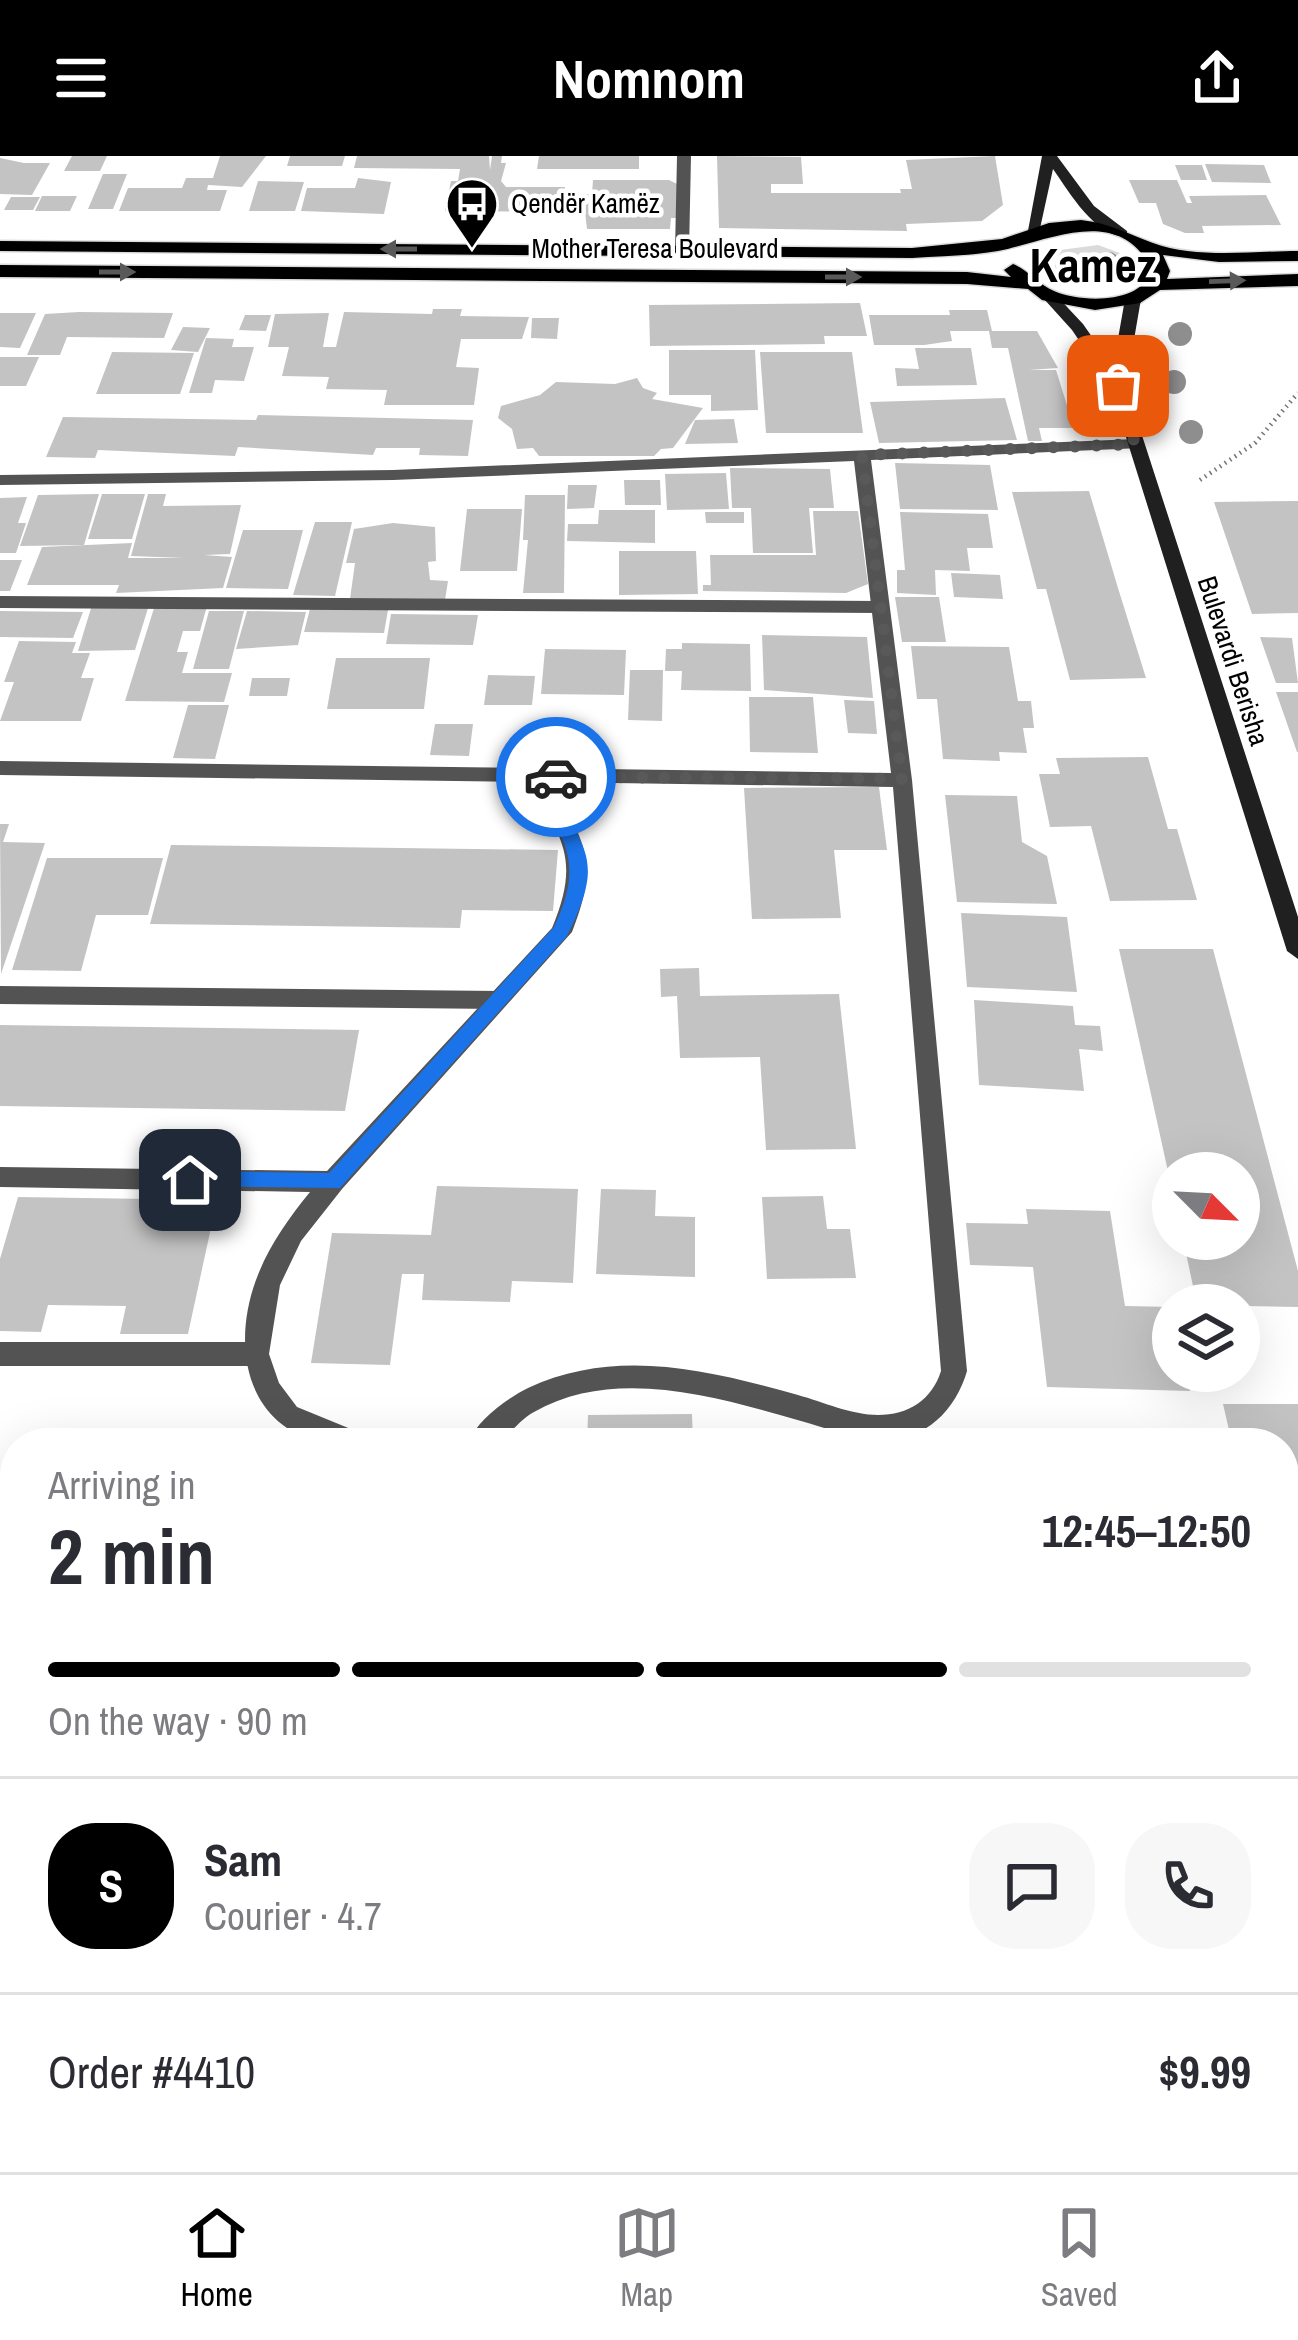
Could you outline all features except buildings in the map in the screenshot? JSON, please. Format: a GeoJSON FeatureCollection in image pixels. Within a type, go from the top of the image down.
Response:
{"type":"FeatureCollection","features":[{"type":"Feature","properties":{"kind":"main road"},"geometry":{"type":"LineString","coordinates":[[1050,156],[1089,209],[1122,234]]}},
{"type":"Feature","properties":{"kind":"main road"},"geometry":{"type":"LineString","coordinates":[[1026,284],[1010,262],[1026,237],[1050,156]]}},
{"type":"Feature","properties":{"kind":"main road","name":"Mother Teresa Boulevard"},"geometry":{"type":"LineString","coordinates":[[0,246],[912,253],[1082,226],[1122,234],[1148,248],[1219,256],[1298,256]]}},
{"type":"Feature","properties":{"kind":"main road"},"geometry":{"type":"LineString","coordinates":[[1148,248],[1160,263],[1156,285]]}},
{"type":"Feature","properties":{"kind":"main road","name":"Mother Teresa Boulevard"},"geometry":{"type":"LineString","coordinates":[[0,271],[952,278],[1026,284],[1049,296],[1095,304],[1133,299]]}},
{"type":"Feature","properties":{"kind":"main road"},"geometry":{"type":"LineString","coordinates":[[1133,299],[1156,285],[1298,280]]}},
{"type":"Feature","properties":{"kind":"main road","name":"Bulevardi Berisha"},"geometry":{"type":"LineString","coordinates":[[1049,296],[1078,326],[1118,386],[1298,951]]}},
{"type":"Feature","properties":{"kind":"main road","name":"Bulevardi Berisha"},"geometry":{"type":"LineString","coordinates":[[1118,386],[1133,299]]}},
{"type":"Feature","properties":{"kind":"street"},"geometry":{"type":"LineString","coordinates":[[682,251],[684,156]]}},
{"type":"Feature","properties":{"kind":"street"},"geometry":{"type":"LineString","coordinates":[[0,480],[417,475],[1135,444]]}},
{"type":"Feature","properties":{"kind":"street"},"geometry":{"type":"LineString","coordinates":[[498,1428],[535,1396],[575,1378],[607,1373],[678,1381],[874,1428],[901,1427],[929,1415],[949,1394],[953,1371],[902,779],[862,455]]}},
{"type":"Feature","properties":{"kind":"street"},"geometry":{"type":"LineString","coordinates":[[0,602],[880,608]]}},
{"type":"Feature","properties":{"kind":"street"},"geometry":{"type":"LineString","coordinates":[[0,768],[902,779]]}},
{"type":"Feature","properties":{"kind":"street"},"geometry":{"type":"LineString","coordinates":[[317,1428],[288,1416],[268,1390],[256,1354],[267,1284],[292,1233],[333,1182],[561,932],[580,890],[580,853],[534,777]]}},
{"type":"Feature","properties":{"kind":"street"},"geometry":{"type":"LineString","coordinates":[[0,995],[500,1000]]}},
{"type":"Feature","properties":{"kind":"street"},"geometry":{"type":"LineString","coordinates":[[0,1177],[333,1182]]}},
{"type":"Feature","properties":{"kind":"street"},"geometry":{"type":"LineString","coordinates":[[0,1354],[256,1354]]}},
{"type":"Feature","properties":{"kind":"path"},"geometry":{"type":"LineString","coordinates":[[1201,480],[1244,454],[1281,422],[1298,393]]}},
{"type":"Feature","properties":{"kind":"shaded area"},"geometry":{"type":"Polygon","coordinates":[[[1098,245],[1120,253],[1132,268],[1128,277],[1090,285],[1054,268],[1060,250],[1098,245]]]}},
{"type":"Feature","properties":{"kind":"way so far"},"geometry":{"type":"LineString","coordinates":[[556,777],[902,779],[862,455],[1135,444],[1118,386]]}},
{"type":"Feature","properties":{"kind":"place","name":"Qendër Kamëz"},"geometry":{"type":"Point","coordinates":[472,250]}},
{"type":"Feature","properties":{"kind":"district","name":"Kamez"},"geometry":{"type":"Point","coordinates":[1093,265]}},
{"type":"Feature","properties":{"kind":"route"},"geometry":{"type":"LineString","coordinates":[[190,1180],[333,1182],[500,1000],[561,932],[580,890],[580,853],[534,777],[556,777]]}}]}
